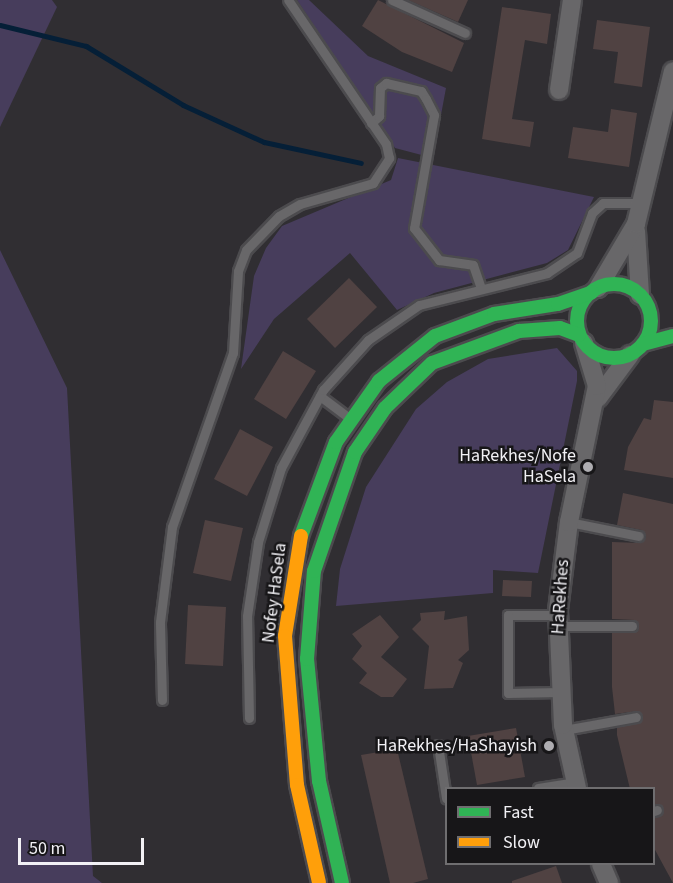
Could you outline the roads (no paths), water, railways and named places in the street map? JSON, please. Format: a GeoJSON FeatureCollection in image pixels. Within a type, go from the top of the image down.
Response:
{"type":"FeatureCollection","features":[{"type":"Feature","properties":{"kind":"street"},"geometry":{"type":"LineString","coordinates":[[559,90],[572,0]]}},
{"type":"Feature","properties":{"kind":"street"},"geometry":{"type":"LineString","coordinates":[[673,71],[667,126],[636,224],[595,290],[580,307],[582,339],[610,358],[673,336]]}},
{"type":"Feature","properties":{"kind":"street"},"geometry":{"type":"LineString","coordinates":[[636,224],[643,300],[651,325],[636,349]]}},
{"type":"Feature","properties":{"kind":"street"},"geometry":{"type":"LineString","coordinates":[[595,290],[620,285],[643,300],[670,309]]}},
{"type":"Feature","properties":{"kind":"street","name":"Nofey HaSela"},"geometry":{"type":"LineString","coordinates":[[319,883],[291,741],[287,613],[312,495],[351,419],[393,367],[435,336],[494,314],[558,304],[595,290]]}},
{"type":"Feature","properties":{"kind":"street","name":"Nofey HaSela"},"geometry":{"type":"LineString","coordinates":[[342,883],[318,781],[307,659],[314,571],[333,503],[356,452],[385,408],[432,363],[469,345],[519,331],[560,328],[582,339]]}},
{"type":"Feature","properties":{"kind":"street","name":"HaRekhes"},"geometry":{"type":"LineString","coordinates":[[576,785],[564,730],[560,692],[558,620],[569,522],[597,386],[582,339]]}},
{"type":"Feature","properties":{"kind":"street","name":"HaRekhes"},"geometry":{"type":"LineString","coordinates":[[593,408],[636,349]]}},
{"type":"Feature","properties":{"kind":"street"},"geometry":{"type":"LineString","coordinates":[[601,865],[609,883]]}},
{"type":"Feature","properties":{"kind":"lane"},"geometry":{"type":"LineString","coordinates":[[162,700],[160,622],[172,527],[233,353],[238,271],[246,250],[279,216],[373,183],[384,174],[386,144],[288,0]]}},
{"type":"Feature","properties":{"kind":"lane"},"geometry":{"type":"LineString","coordinates":[[392,0],[465,33]]}},
{"type":"Feature","properties":{"kind":"lane"},"geometry":{"type":"LineString","coordinates":[[371,123],[379,116],[380,88],[386,83],[421,91],[434,115],[414,228],[439,260],[473,265],[481,288]]}},
{"type":"Feature","properties":{"kind":"lane"},"geometry":{"type":"LineString","coordinates":[[249,718],[247,616],[258,542],[281,468],[320,396],[342,366],[390,324],[419,305],[547,273],[564,263],[577,252],[592,213],[603,203],[642,203]]}},
{"type":"Feature","properties":{"kind":"lane"},"geometry":{"type":"LineString","coordinates":[[320,396],[351,419]]}},
{"type":"Feature","properties":{"kind":"lane"},"geometry":{"type":"LineString","coordinates":[[569,522],[639,536]]}},
{"type":"Feature","properties":{"kind":"lane"},"geometry":{"type":"LineString","coordinates":[[560,692],[508,693],[508,615],[632,626]]}},
{"type":"Feature","properties":{"kind":"lane"},"geometry":{"type":"LineString","coordinates":[[564,730],[636,717]]}},
{"type":"Feature","properties":{"kind":"lane"},"geometry":{"type":"LineString","coordinates":[[438,744],[445,787]]}},
{"type":"Feature","properties":{"kind":"lane"},"geometry":{"type":"LineString","coordinates":[[557,787],[576,785]]}},
{"type":"Feature","properties":{"kind":"waterway"},"geometry":{"type":"LineString","coordinates":[[0,25],[86,46],[183,105],[264,142],[361,163]]}},
{"type":"Feature","properties":{"kind":"place","name":"HaRekhes/Nofe HaSela"},"geometry":{"type":"Point","coordinates":[588,467]}},
{"type":"Feature","properties":{"kind":"place","name":"HaRekhes/HaShayish"},"geometry":{"type":"Point","coordinates":[549,746]}}]}
